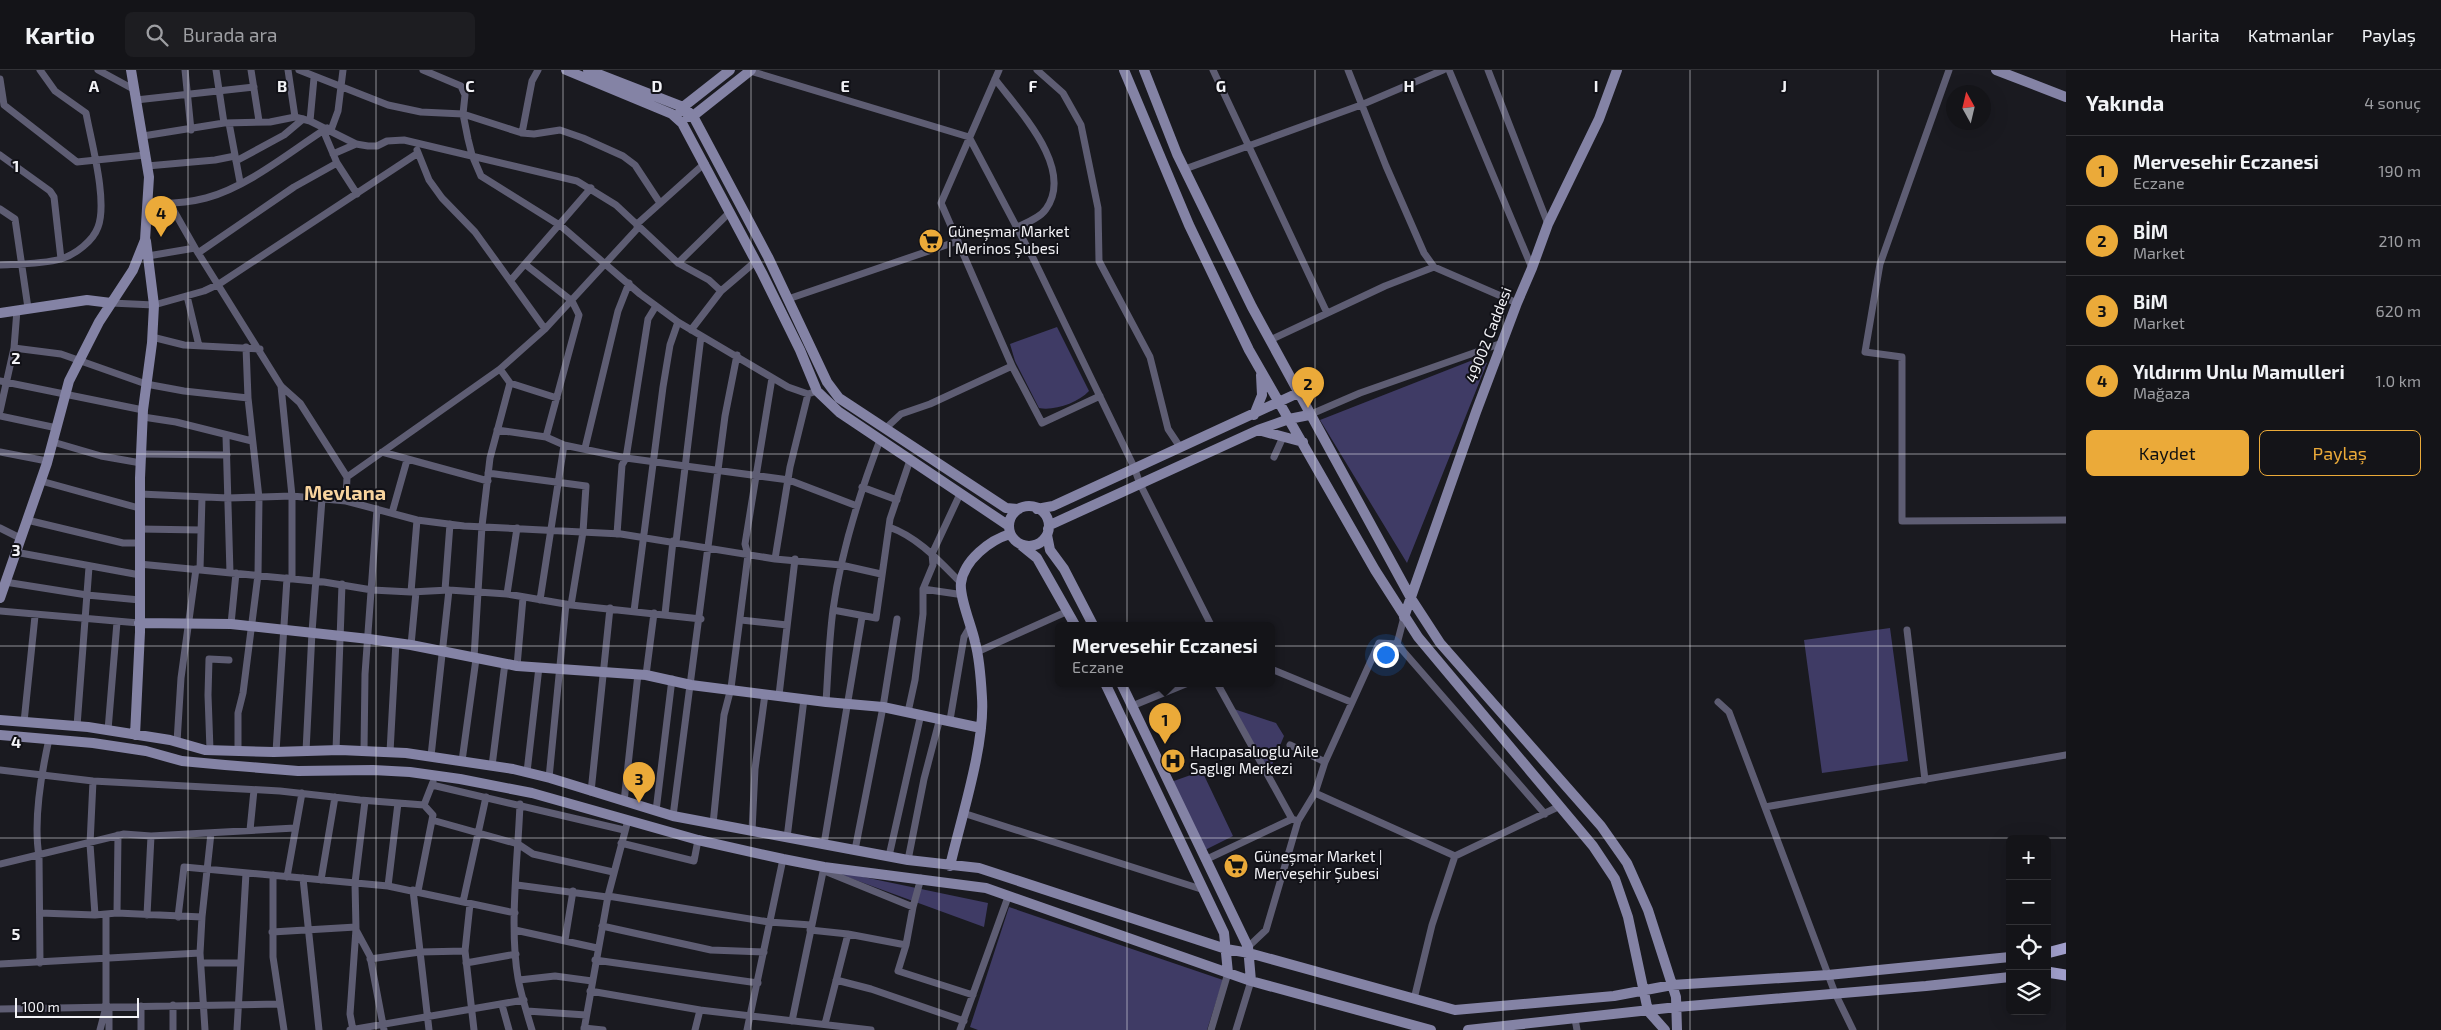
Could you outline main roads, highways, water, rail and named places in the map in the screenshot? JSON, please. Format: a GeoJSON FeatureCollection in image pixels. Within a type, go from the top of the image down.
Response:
{"type":"FeatureCollection","features":[{"type":"Feature","properties":{"kind":"main road"},"geometry":{"type":"LineString","coordinates":[[2051,952],[2066,950]]}},
{"type":"Feature","properties":{"kind":"main road"},"geometry":{"type":"LineString","coordinates":[[2051,973],[2066,975]]}},
{"type":"Feature","properties":{"kind":"place","name":"Yıldırım Unlu Mamulleri"},"geometry":{"type":"Point","coordinates":[161,237]}},
{"type":"Feature","properties":{"kind":"place","name":"Güneşmar Market | Merinos Şubesi"},"geometry":{"type":"Point","coordinates":[931,241]}},
{"type":"Feature","properties":{"kind":"place","name":"BİM"},"geometry":{"type":"Point","coordinates":[1308,408]}},
{"type":"Feature","properties":{"kind":"place","name":"Mervesehir Eczanesi"},"geometry":{"type":"Point","coordinates":[1165,744]}},
{"type":"Feature","properties":{"kind":"place","name":"Hacıpasalıoglu Aile Saglıgı Merkezi"},"geometry":{"type":"Point","coordinates":[1173,761]}},
{"type":"Feature","properties":{"kind":"place","name":"BiM"},"geometry":{"type":"Point","coordinates":[639,803]}},
{"type":"Feature","properties":{"kind":"place","name":"Güneşmar Market | Merveşehir Şubesi"},"geometry":{"type":"Point","coordinates":[1236,866]}},
{"type":"Feature","properties":{"kind":"district","name":"Mevlana"},"geometry":{"type":"Point","coordinates":[345,493]}}]}
